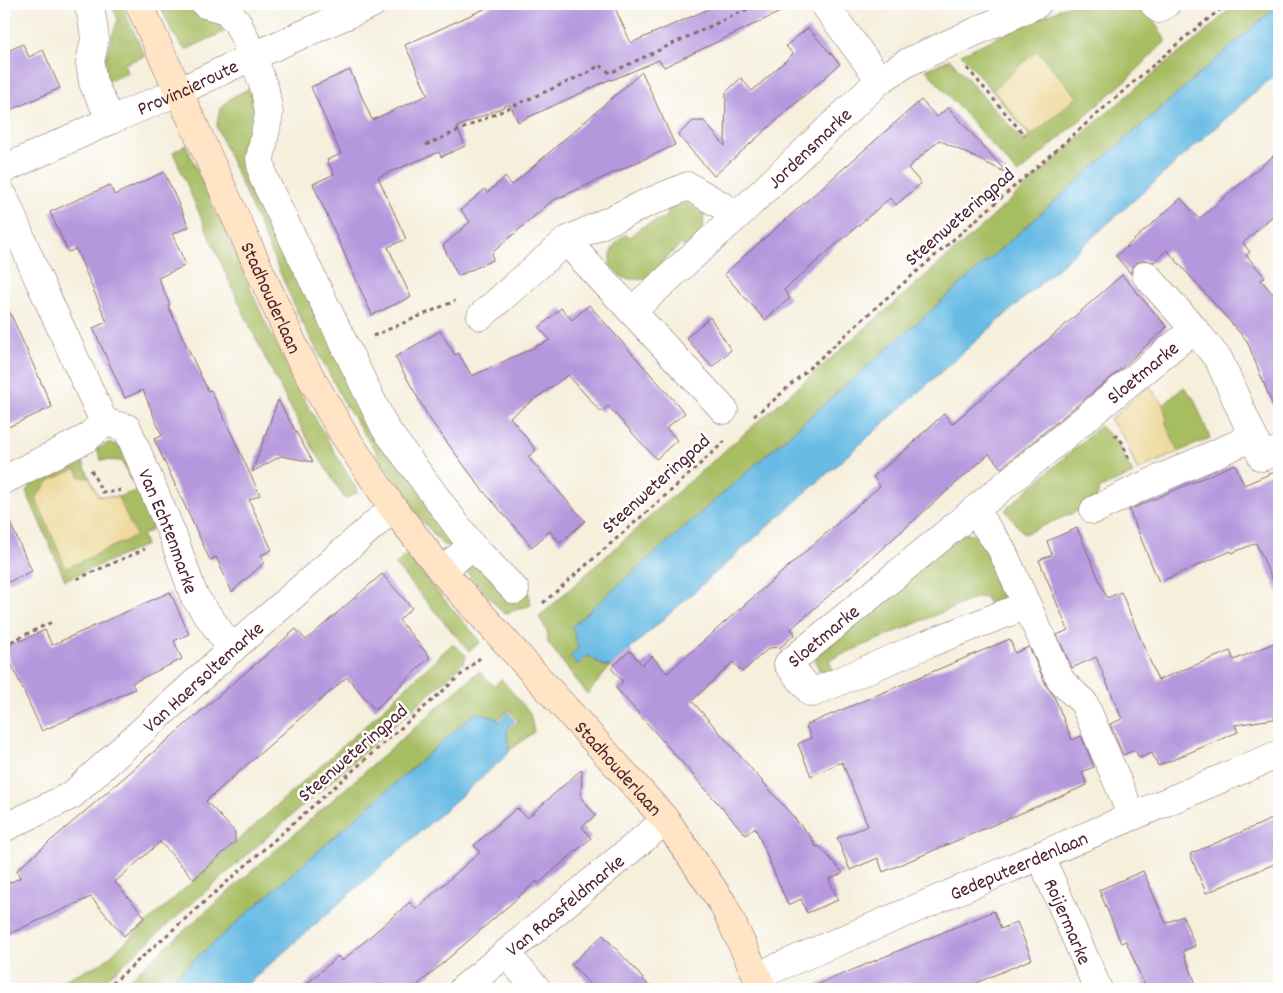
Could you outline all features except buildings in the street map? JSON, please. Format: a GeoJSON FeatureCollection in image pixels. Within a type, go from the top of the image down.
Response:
{"type":"FeatureCollection","features":[{"type":"Feature","properties":{"kind":"street"},"geometry":{"type":"LineString","coordinates":[[87,4],[91,12],[95,38],[90,63],[94,83],[111,120]]}},
{"type":"Feature","properties":{"kind":"street","name":"Stadhouderlaan"},"geometry":{"type":"LineString","coordinates":[[139,4],[298,355],[344,435],[394,508],[442,571],[666,820],[723,904],[760,983]]}},
{"type":"Feature","properties":{"kind":"street"},"geometry":{"type":"LineString","coordinates":[[205,4],[226,10],[238,22],[253,56],[265,90],[269,114],[260,159],[263,177],[385,428],[472,546],[515,590]]}},
{"type":"Feature","properties":{"kind":"street","name":"Provincieroute"},"geometry":{"type":"LineString","coordinates":[[4,169],[372,4]]}},
{"type":"Feature","properties":{"kind":"street"},"geometry":{"type":"LineString","coordinates":[[824,4],[880,80]]}},
{"type":"Feature","properties":{"kind":"street","name":"Jordensmarke"},"geometry":{"type":"LineString","coordinates":[[632,311],[738,215],[880,80],[908,62],[1037,4]]}},
{"type":"Feature","properties":{"kind":"street"},"geometry":{"type":"LineString","coordinates":[[1154,4],[1159,9],[1166,4]]}},
{"type":"Feature","properties":{"kind":"street"},"geometry":{"type":"LineString","coordinates":[[486,312],[566,241],[688,186],[738,215]]}},
{"type":"Feature","properties":{"kind":"street"},"geometry":{"type":"LineString","coordinates":[[4,197],[37,276],[104,422],[87,438],[4,480]]}},
{"type":"Feature","properties":{"kind":"street"},"geometry":{"type":"LineString","coordinates":[[566,241],[632,311],[728,422]]}},
{"type":"Feature","properties":{"kind":"street","name":"Sloetmarke"},"geometry":{"type":"LineString","coordinates":[[1146,275],[1219,360],[1262,457],[1279,450]]}},
{"type":"Feature","properties":{"kind":"street","name":"Sloetmarke"},"geometry":{"type":"LineString","coordinates":[[1027,605],[927,644],[812,693],[788,664],[1194,329]]}},
{"type":"Feature","properties":{"kind":"street","name":"Van Echtenmarke"},"geometry":{"type":"LineString","coordinates":[[104,422],[127,428],[173,536],[194,596],[232,649]]}},
{"type":"Feature","properties":{"kind":"street"},"geometry":{"type":"LineString","coordinates":[[1094,510],[1253,437]]}},
{"type":"Feature","properties":{"kind":"street","name":"Van Haersoltemarke"},"geometry":{"type":"LineString","coordinates":[[4,828],[72,795],[232,649],[394,508]]}},
{"type":"Feature","properties":{"kind":"street"},"geometry":{"type":"LineString","coordinates":[[974,510],[1001,548],[1061,681],[1084,703],[1132,816]]}},
{"type":"Feature","properties":{"kind":"street"},"geometry":{"type":"LineString","coordinates":[[442,571],[472,546]]}},
{"type":"Feature","properties":{"kind":"street","name":"Gedeputeerdenlaan"},"geometry":{"type":"LineString","coordinates":[[760,983],[1040,855],[1279,754]]}},
{"type":"Feature","properties":{"kind":"street","name":"Van Raasfeldmarke"},"geometry":{"type":"LineString","coordinates":[[463,989],[666,820]]}},
{"type":"Feature","properties":{"kind":"street","name":"Roijermarke"},"geometry":{"type":"LineString","coordinates":[[1040,855],[1098,989]]}},
{"type":"Feature","properties":{"kind":"street"},"geometry":{"type":"LineString","coordinates":[[506,954],[537,989]]}},
{"type":"Feature","properties":{"kind":"path"},"geometry":{"type":"LineString","coordinates":[[426,145],[585,74],[600,65],[610,73],[758,4]]}},
{"type":"Feature","properties":{"kind":"path","name":"Steenweteringpad"},"geometry":{"type":"LineString","coordinates":[[753,416],[774,400],[882,302],[1183,39],[1227,4]]}},
{"type":"Feature","properties":{"kind":"path"},"geometry":{"type":"LineString","coordinates":[[947,45],[1025,136]]}},
{"type":"Feature","properties":{"kind":"path"},"geometry":{"type":"LineString","coordinates":[[345,348],[460,298],[486,312]]}},
{"type":"Feature","properties":{"kind":"path"},"geometry":{"type":"LineString","coordinates":[[1096,410],[1122,442],[1141,487]]}},
{"type":"Feature","properties":{"kind":"path","name":"Steenweteringpad"},"geometry":{"type":"LineString","coordinates":[[539,607],[674,488],[728,422]]}},
{"type":"Feature","properties":{"kind":"path"},"geometry":{"type":"LineString","coordinates":[[79,442],[102,492],[114,492],[149,479]]}},
{"type":"Feature","properties":{"kind":"path"},"geometry":{"type":"LineString","coordinates":[[77,579],[173,536]]}},
{"type":"Feature","properties":{"kind":"path"},"geometry":{"type":"LineString","coordinates":[[4,645],[54,621]]}},
{"type":"Feature","properties":{"kind":"path","name":"Steenweteringpad"},"geometry":{"type":"LineString","coordinates":[[106,989],[502,639]]}},
{"type":"Feature","properties":{"kind":"green space"},"geometry":{"type":"Polygon","coordinates":[[[111,4],[121,4],[145,56],[124,64],[128,73],[103,83],[100,65],[105,58],[118,19],[111,4]]]}},
{"type":"Feature","properties":{"kind":"green space"},"geometry":{"type":"Polygon","coordinates":[[[159,4],[182,4],[224,21],[226,31],[185,50],[174,35],[159,4]]]}},
{"type":"Feature","properties":{"kind":"green space"},"geometry":{"type":"Polygon","coordinates":[[[1071,4],[1143,4],[1166,41],[1131,76],[1018,174],[926,70],[950,59],[1023,141],[1030,136],[961,54],[1071,4]]]}},
{"type":"Feature","properties":{"kind":"green space"},"geometry":{"type":"Polygon","coordinates":[[[1235,4],[1279,4],[573,626],[579,648],[574,660],[577,665],[587,655],[604,666],[611,666],[587,694],[548,643],[547,631],[539,617],[666,502],[986,223],[1087,130],[1161,67],[1201,36],[1235,4]]]}},
{"type":"Feature","properties":{"kind":"green space"},"geometry":{"type":"Polygon","coordinates":[[[254,87],[256,113],[243,153],[285,252],[456,539],[454,547],[443,545],[418,516],[346,406],[299,316],[217,128],[220,112],[227,101],[254,87]]]}},
{"type":"Feature","properties":{"kind":"green space"},"geometry":{"type":"Polygon","coordinates":[[[186,145],[263,317],[297,387],[358,492],[345,499],[308,440],[285,397],[219,258],[173,152],[186,145]]]}},
{"type":"Feature","properties":{"kind":"green space"},"geometry":{"type":"Polygon","coordinates":[[[685,203],[704,214],[703,233],[685,248],[681,244],[660,264],[664,267],[648,280],[627,278],[619,275],[610,265],[612,251],[618,240],[626,234],[629,237],[640,228],[668,216],[667,209],[685,203]]]}},
{"type":"Feature","properties":{"kind":"green space"},"geometry":{"type":"Polygon","coordinates":[[[1149,386],[1163,405],[1184,387],[1194,399],[1210,438],[1137,470],[1124,437],[1110,420],[1149,386]]]}},
{"type":"Feature","properties":{"kind":"green space"},"geometry":{"type":"Polygon","coordinates":[[[1100,426],[1117,442],[1133,474],[1100,488],[1094,504],[1024,534],[1005,510],[1100,426]]]}},
{"type":"Feature","properties":{"kind":"green space"},"geometry":{"type":"Polygon","coordinates":[[[109,443],[126,448],[139,478],[131,481],[122,461],[101,460],[97,449],[109,443]]]}},
{"type":"Feature","properties":{"kind":"green space"},"geometry":{"type":"Polygon","coordinates":[[[80,456],[98,496],[118,497],[143,488],[153,511],[152,530],[142,535],[146,545],[65,580],[26,491],[40,475],[80,456]]]}},
{"type":"Feature","properties":{"kind":"green space"},"geometry":{"type":"Polygon","coordinates":[[[956,534],[975,534],[987,548],[1000,569],[1005,585],[1005,595],[988,603],[985,597],[976,598],[829,660],[834,674],[822,676],[815,661],[817,652],[956,534]]]}},
{"type":"Feature","properties":{"kind":"green space"},"geometry":{"type":"Polygon","coordinates":[[[406,555],[481,642],[469,651],[395,565],[406,555]]]}},
{"type":"Feature","properties":{"kind":"green space"},"geometry":{"type":"Polygon","coordinates":[[[474,559],[511,595],[529,593],[531,605],[504,614],[462,567],[474,559]]]}},
{"type":"Feature","properties":{"kind":"green space"},"geometry":{"type":"Polygon","coordinates":[[[452,644],[466,655],[464,662],[451,675],[95,989],[76,989],[59,982],[102,963],[377,715],[452,644]]]}},
{"type":"Feature","properties":{"kind":"green space"},"geometry":{"type":"Polygon","coordinates":[[[479,671],[494,686],[501,679],[530,713],[534,732],[509,751],[507,731],[518,721],[509,710],[498,719],[476,713],[161,989],[118,989],[479,671]]]}},
{"type":"Feature","properties":{"kind":"green space"},"geometry":{"type":"Polygon","coordinates":[[[59,982],[76,989],[45,989],[59,982]]]}},
{"type":"Feature","properties":{"kind":"sand"},"geometry":{"type":"Polygon","coordinates":[[[1037,51],[1077,97],[1031,136],[993,90],[1037,51]]]}},
{"type":"Feature","properties":{"kind":"sand"},"geometry":{"type":"Polygon","coordinates":[[[1149,386],[1163,405],[1167,419],[1165,421],[1178,452],[1137,470],[1124,437],[1110,420],[1149,386]]]}},
{"type":"Feature","properties":{"kind":"sand"},"geometry":{"type":"Polygon","coordinates":[[[76,469],[80,477],[90,478],[98,496],[118,497],[136,536],[66,568],[36,498],[49,481],[76,469]]]}},
{"type":"Feature","properties":{"kind":"water"},"geometry":{"type":"Polygon","coordinates":[[[1279,4],[1279,71],[611,666],[604,666],[587,655],[578,665],[570,657],[578,648],[572,626],[1279,4]]]}},
{"type":"Feature","properties":{"kind":"water"},"geometry":{"type":"Polygon","coordinates":[[[476,712],[498,719],[498,722],[508,712],[515,721],[506,730],[509,751],[506,756],[242,989],[161,989],[476,712]]]}}]}
